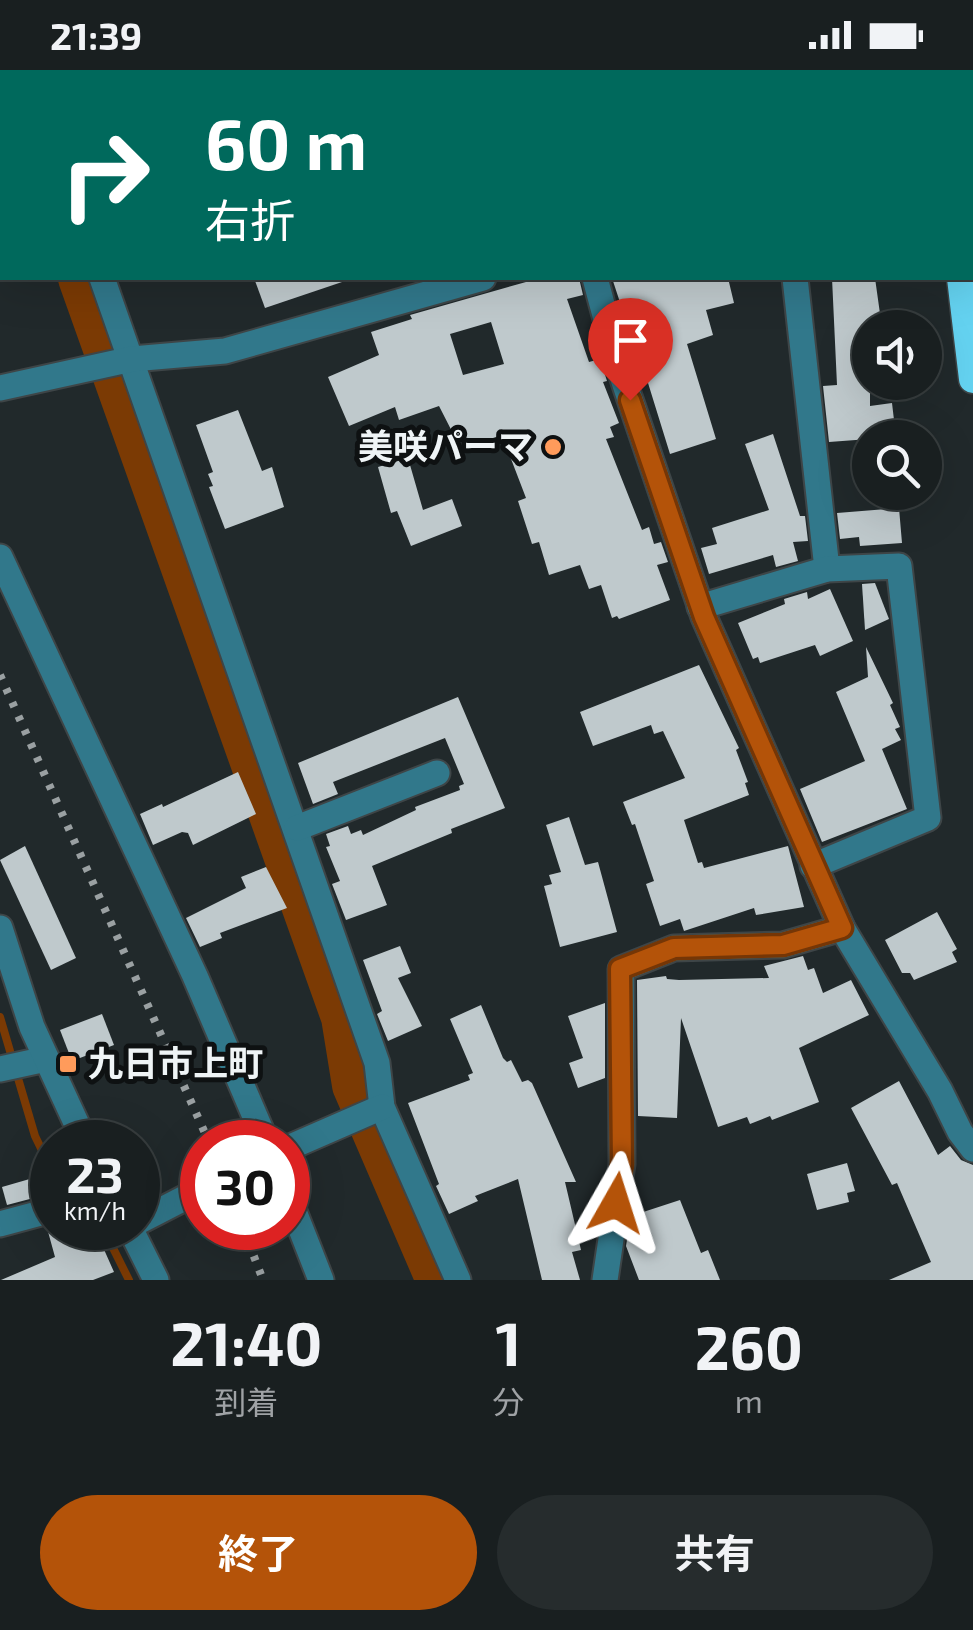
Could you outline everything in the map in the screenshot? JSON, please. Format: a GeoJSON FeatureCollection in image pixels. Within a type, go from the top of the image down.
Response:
{"type":"FeatureCollection","features":[{"type":"Feature","properties":{"kind":"highway"},"geometry":{"type":"LineString","coordinates":[[961,280],[973,379]]}},
{"type":"Feature","properties":{"kind":"street"},"geometry":{"type":"LineString","coordinates":[[102,280],[120,362],[297,828],[377,1064],[370,1111],[458,1280]]}},
{"type":"Feature","properties":{"kind":"street"},"geometry":{"type":"LineString","coordinates":[[0,388],[120,362],[225,351],[476,280]]}},
{"type":"Feature","properties":{"kind":"street"},"geometry":{"type":"LineString","coordinates":[[596,280],[618,364],[700,607],[842,928],[973,1149]]}},
{"type":"Feature","properties":{"kind":"street"},"geometry":{"type":"LineString","coordinates":[[795,280],[827,569]]}},
{"type":"Feature","properties":{"kind":"street"},"geometry":{"type":"LineString","coordinates":[[0,558],[195,976],[257,1120]]}},
{"type":"Feature","properties":{"kind":"street"},"geometry":{"type":"LineString","coordinates":[[700,607],[827,569],[899,566],[928,818],[813,866]]}},
{"type":"Feature","properties":{"kind":"street"},"geometry":{"type":"LineString","coordinates":[[297,828],[436,773]]}},
{"type":"Feature","properties":{"kind":"street"},"geometry":{"type":"LineString","coordinates":[[0,928],[46,1059],[75,1120]]}},
{"type":"Feature","properties":{"kind":"street"},"geometry":{"type":"LineString","coordinates":[[605,1280],[622,1164],[620,969],[674,948],[783,945],[842,928]]}},
{"type":"Feature","properties":{"kind":"street"},"geometry":{"type":"LineString","coordinates":[[0,1069],[46,1059]]}},
{"type":"Feature","properties":{"kind":"street"},"geometry":{"type":"LineString","coordinates":[[940,1092],[973,1113]]}},
{"type":"Feature","properties":{"kind":"street"},"geometry":{"type":"LineString","coordinates":[[310,1138],[370,1111]]}},
{"type":"Feature","properties":{"kind":"street"},"geometry":{"type":"LineString","coordinates":[[0,1224],[30,1216]]}},
{"type":"Feature","properties":{"kind":"street"},"geometry":{"type":"LineString","coordinates":[[141,1250],[156,1280]]}},
{"type":"Feature","properties":{"kind":"street"},"geometry":{"type":"LineString","coordinates":[[309,1250],[321,1280]]}},
{"type":"Feature","properties":{"kind":"building"},"geometry":{"type":"Polygon","coordinates":[[[255,280],[345,280],[345,281],[265,308],[255,280]]]}},
{"type":"Feature","properties":{"kind":"building"},"geometry":{"type":"Polygon","coordinates":[[[525,280],[579,280],[583,295],[567,299],[589,362],[600,359],[607,381],[603,382],[619,423],[610,427],[614,437],[606,439],[642,530],[649,527],[654,544],[661,542],[668,562],[657,565],[670,600],[619,619],[612,618],[601,585],[589,589],[580,565],[549,575],[539,542],[532,544],[518,501],[526,498],[503,438],[499,440],[498,436],[463,453],[439,406],[399,420],[395,407],[349,426],[328,377],[379,355],[371,332],[412,319],[410,315],[525,280]],[[491,322],[450,334],[463,375],[504,364],[491,322]]]}},
{"type":"Feature","properties":{"kind":"building"},"geometry":{"type":"Polygon","coordinates":[[[613,280],[728,280],[734,303],[706,310],[713,335],[687,344],[716,439],[670,454],[644,370],[638,371],[634,359],[631,349],[635,348],[613,280]]]}},
{"type":"Feature","properties":{"kind":"building"},"geometry":{"type":"Polygon","coordinates":[[[832,280],[875,280],[879,310],[852,310],[852,400],[870,400],[870,406],[892,403],[894,420],[852,420],[852,440],[829,442],[823,386],[837,385],[832,280]]]}},
{"type":"Feature","properties":{"kind":"building"},"geometry":{"type":"Polygon","coordinates":[[[238,410],[262,471],[272,467],[284,507],[225,529],[209,487],[213,486],[208,474],[213,472],[196,425],[238,410]]]}},
{"type":"Feature","properties":{"kind":"building"},"geometry":{"type":"Polygon","coordinates":[[[773,434],[800,516],[805,516],[808,541],[793,542],[798,561],[776,567],[773,555],[709,574],[701,548],[717,544],[712,528],[769,510],[745,444],[773,434]]]}},
{"type":"Feature","properties":{"kind":"building"},"geometry":{"type":"Polygon","coordinates":[[[408,458],[423,510],[452,499],[462,526],[411,546],[397,511],[391,513],[378,467],[408,458]]]}},
{"type":"Feature","properties":{"kind":"building"},"geometry":{"type":"Polygon","coordinates":[[[899,510],[902,543],[860,546],[859,537],[840,539],[837,513],[899,510]]]}},
{"type":"Feature","properties":{"kind":"building"},"geometry":{"type":"Polygon","coordinates":[[[875,583],[889,619],[865,630],[862,584],[875,583]]]}},
{"type":"Feature","properties":{"kind":"building"},"geometry":{"type":"Polygon","coordinates":[[[830,589],[853,641],[820,656],[815,645],[760,663],[758,657],[753,659],[738,623],[785,604],[784,599],[807,592],[808,599],[830,589]]]}},
{"type":"Feature","properties":{"kind":"building"},"geometry":{"type":"Polygon","coordinates":[[[866,647],[900,727],[895,729],[901,740],[882,749],[907,809],[822,842],[800,789],[865,761],[836,692],[868,677],[866,647]]]}},
{"type":"Feature","properties":{"kind":"building"},"geometry":{"type":"Polygon","coordinates":[[[699,665],[739,748],[736,750],[749,795],[684,820],[698,863],[702,862],[704,868],[788,846],[804,907],[756,915],[754,908],[684,931],[680,919],[660,926],[646,884],[654,881],[635,824],[632,825],[623,802],[685,778],[663,731],[654,734],[651,725],[593,746],[580,712],[699,665]]]}},
{"type":"Feature","properties":{"kind":"building"},"geometry":{"type":"Polygon","coordinates":[[[458,697],[505,808],[372,866],[387,905],[346,920],[332,884],[340,881],[326,847],[330,846],[326,834],[348,826],[351,834],[361,830],[363,835],[416,810],[415,807],[460,790],[459,786],[464,784],[445,738],[333,782],[338,794],[313,804],[298,763],[458,697]]]}},
{"type":"Feature","properties":{"kind":"building"},"geometry":{"type":"Polygon","coordinates":[[[238,772],[256,814],[193,845],[188,833],[182,832],[153,845],[140,814],[238,772]]]}},
{"type":"Feature","properties":{"kind":"building"},"geometry":{"type":"Polygon","coordinates":[[[569,817],[585,865],[598,862],[617,932],[560,947],[544,886],[552,884],[549,875],[561,872],[546,825],[569,817]]]}},
{"type":"Feature","properties":{"kind":"building"},"geometry":{"type":"Polygon","coordinates":[[[25,846],[76,958],[51,970],[0,860],[25,846]]]}},
{"type":"Feature","properties":{"kind":"building"},"geometry":{"type":"Polygon","coordinates":[[[266,867],[287,908],[220,933],[222,938],[200,947],[186,918],[246,888],[241,877],[266,867]]]}},
{"type":"Feature","properties":{"kind":"building"},"geometry":{"type":"Polygon","coordinates":[[[937,912],[957,949],[952,952],[957,962],[914,980],[910,973],[902,973],[885,940],[937,912]]]}},
{"type":"Feature","properties":{"kind":"building"},"geometry":{"type":"Polygon","coordinates":[[[400,946],[411,973],[398,978],[422,1026],[388,1041],[377,1014],[382,1011],[363,960],[400,946]]]}},
{"type":"Feature","properties":{"kind":"building"},"geometry":{"type":"Polygon","coordinates":[[[803,956],[808,970],[814,968],[823,993],[851,980],[869,1015],[799,1048],[819,1102],[772,1120],[770,1116],[750,1124],[747,1117],[718,1127],[681,1018],[677,1118],[638,1116],[637,980],[666,976],[679,980],[769,978],[764,966],[803,956]]]}},
{"type":"Feature","properties":{"kind":"building"},"geometry":{"type":"Polygon","coordinates":[[[605,1003],[605,1078],[578,1088],[569,1063],[583,1058],[568,1016],[605,1003]]]}},
{"type":"Feature","properties":{"kind":"building"},"geometry":{"type":"Polygon","coordinates":[[[481,1005],[503,1058],[511,1060],[522,1082],[532,1083],[576,1182],[565,1182],[581,1250],[572,1252],[580,1280],[542,1280],[518,1179],[475,1196],[478,1201],[449,1214],[436,1186],[439,1184],[408,1103],[470,1080],[468,1075],[473,1073],[450,1019],[481,1005]]]}},
{"type":"Feature","properties":{"kind":"building"},"geometry":{"type":"Polygon","coordinates":[[[102,1014],[114,1045],[72,1061],[60,1030],[102,1014]]]}},
{"type":"Feature","properties":{"kind":"building"},"geometry":{"type":"Polygon","coordinates":[[[899,1081],[938,1155],[950,1146],[961,1160],[973,1165],[973,1280],[889,1280],[931,1262],[897,1183],[892,1185],[851,1108],[899,1081]]]}},
{"type":"Feature","properties":{"kind":"building"},"geometry":{"type":"Polygon","coordinates":[[[847,1163],[855,1191],[847,1193],[849,1202],[817,1210],[807,1174],[847,1163]]]}},
{"type":"Feature","properties":{"kind":"building"},"geometry":{"type":"Polygon","coordinates":[[[30,1179],[30,1199],[7,1205],[2,1187],[30,1179]]]}},
{"type":"Feature","properties":{"kind":"building"},"geometry":{"type":"Polygon","coordinates":[[[680,1200],[701,1253],[708,1250],[720,1280],[639,1280],[626,1246],[631,1216],[680,1200]]]}},
{"type":"Feature","properties":{"kind":"building"},"geometry":{"type":"Polygon","coordinates":[[[53,1250],[104,1250],[114,1272],[93,1280],[1,1280],[55,1257],[53,1250]]]}},
{"type":"Feature","properties":{"kind":"waterway"},"geometry":{"type":"LineString","coordinates":[[83,280],[345,1017],[356,1085],[440,1280]]}},
{"type":"Feature","properties":{"kind":"waterway"},"geometry":{"type":"LineString","coordinates":[[0,1017],[30,1120]]}},
{"type":"Feature","properties":{"kind":"waterway"},"geometry":{"type":"LineString","coordinates":[[114,1250],[129,1280]]}},
{"type":"Feature","properties":{"kind":"railway"},"geometry":{"type":"LineString","coordinates":[[0,675],[199,1120]]}},
{"type":"Feature","properties":{"kind":"railway"},"geometry":{"type":"LineString","coordinates":[[251,1250],[263,1280]]}},
{"type":"Feature","properties":{"kind":"place","name":"美咲パーマ"},"geometry":{"type":"Point","coordinates":[553,447]}},
{"type":"Feature","properties":{"kind":"place","name":"九日市上町"},"geometry":{"type":"Point","coordinates":[68,1064]}},
{"type":"Feature","properties":{"kind":"route"},"geometry":{"type":"LineString","coordinates":[[616,1203],[622,1164],[620,969],[674,948],[783,945],[842,928],[704,617],[630,400]]}}]}
